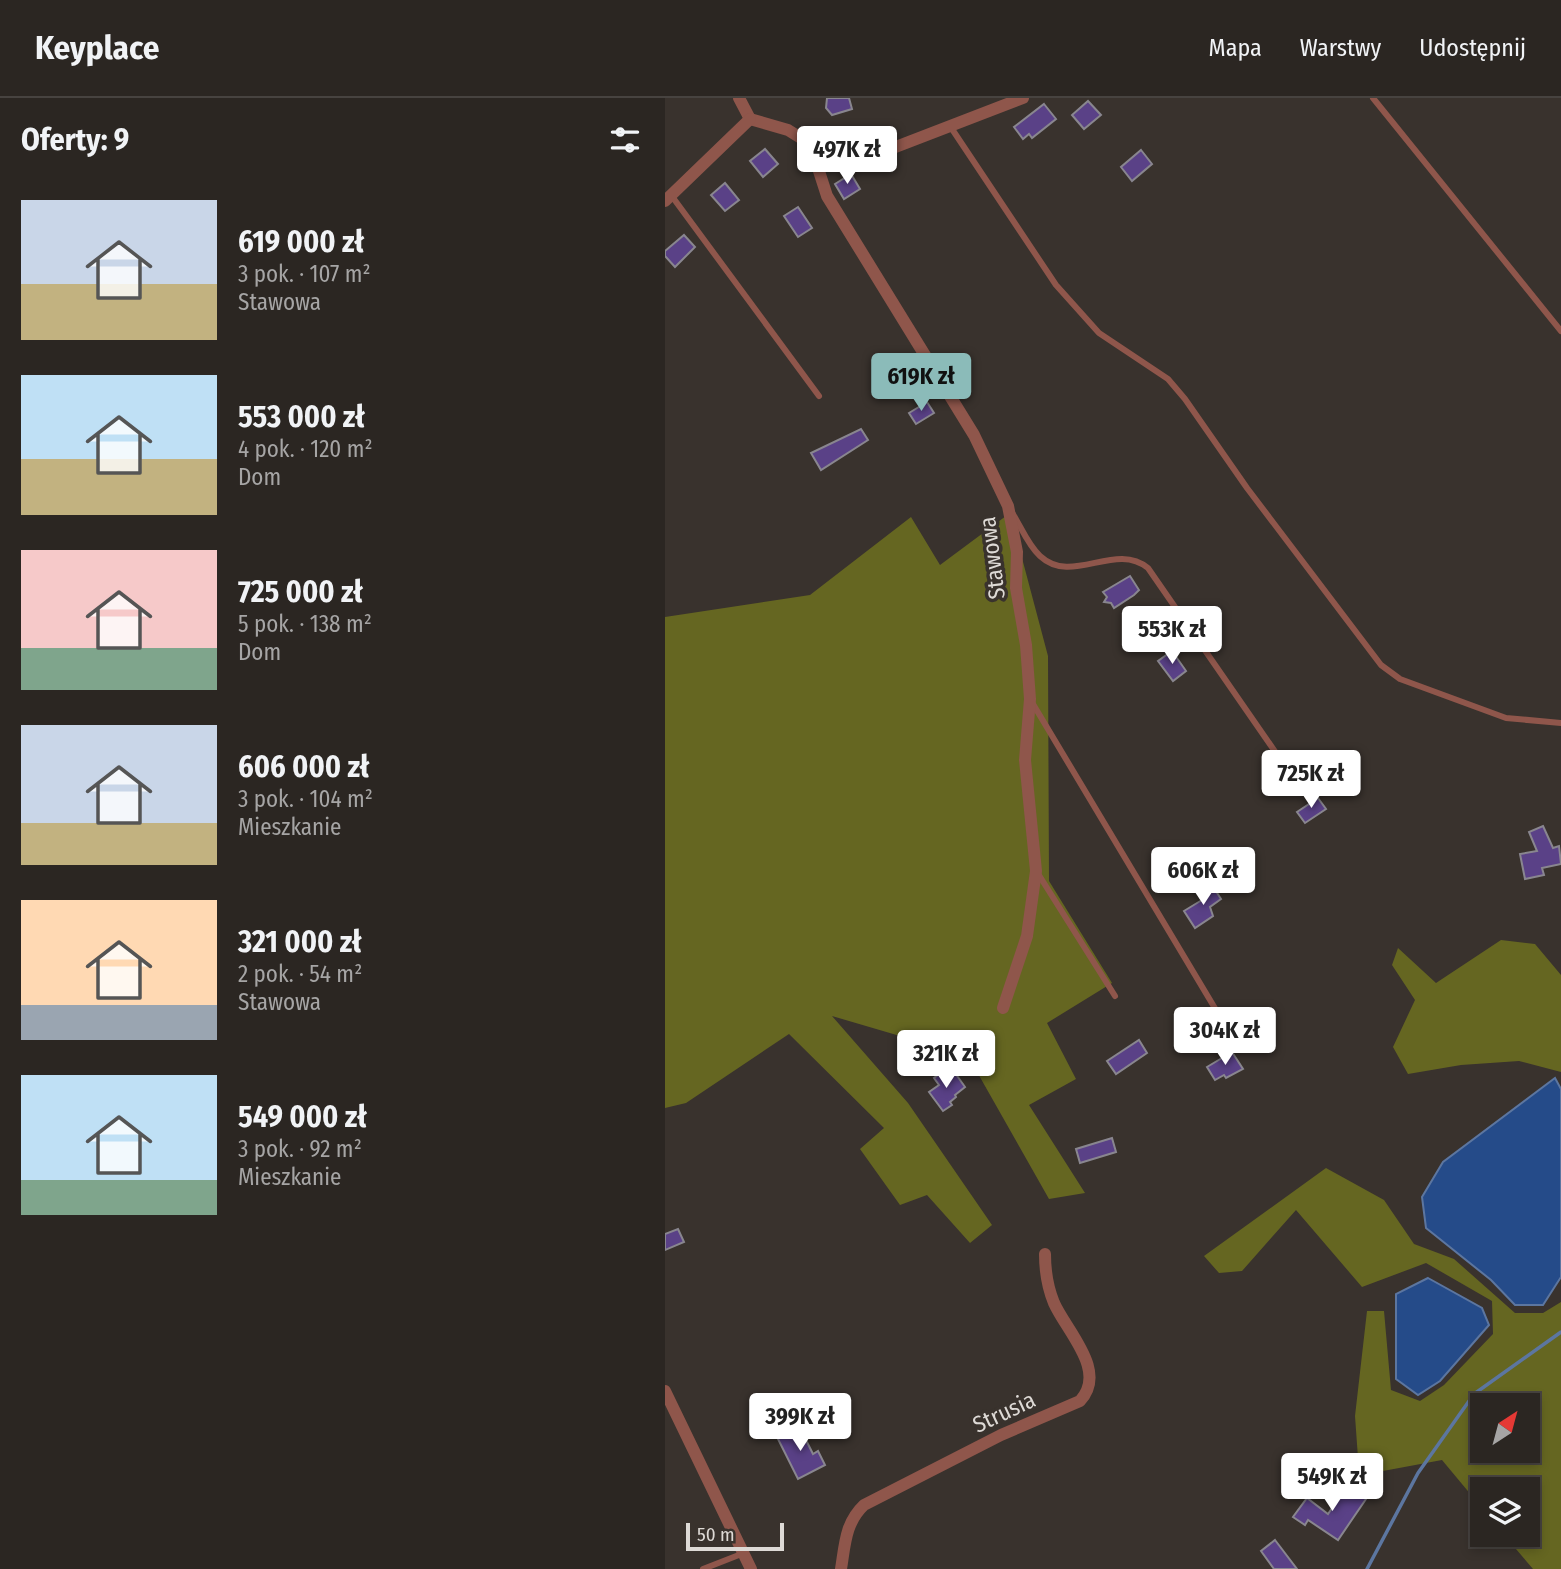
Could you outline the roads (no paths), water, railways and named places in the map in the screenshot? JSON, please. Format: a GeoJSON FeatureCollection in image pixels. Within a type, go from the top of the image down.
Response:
{"type":"FeatureCollection","features":[{"type":"Feature","properties":{"kind":"street"},"geometry":{"type":"LineString","coordinates":[[739,98],[750,119],[788,130],[817,148],[852,157],[893,148],[1007,101],[1023,98]]}},
{"type":"Feature","properties":{"kind":"street"},"geometry":{"type":"LineString","coordinates":[[668,198],[750,119]]}},
{"type":"Feature","properties":{"kind":"street","name":"Stawowa"},"geometry":{"type":"LineString","coordinates":[[817,148],[818,168],[827,197],[974,435],[1008,506],[1017,552],[1016,587],[1026,645],[1030,699],[1025,760],[1037,871],[1027,936],[1003,1008]]}},
{"type":"Feature","properties":{"kind":"street","name":"Strusia"},"geometry":{"type":"LineString","coordinates":[[841,1569],[847,1530],[853,1516],[864,1505],[1001,1435],[1080,1401],[1090,1391],[1092,1377],[1087,1363],[1054,1303],[1045,1276],[1045,1254]]}},
{"type":"Feature","properties":{"kind":"street"},"geometry":{"type":"LineString","coordinates":[[665,1391],[751,1569]]}},
{"type":"Feature","properties":{"kind":"lane"},"geometry":{"type":"LineString","coordinates":[[1373,98],[1561,331]]}},
{"type":"Feature","properties":{"kind":"lane"},"geometry":{"type":"LineString","coordinates":[[950,126],[1056,285],[1099,333],[1168,379],[1381,665],[1400,679],[1506,718],[1561,723]]}},
{"type":"Feature","properties":{"kind":"lane"},"geometry":{"type":"LineString","coordinates":[[668,198],[818,396]]}},
{"type":"Feature","properties":{"kind":"lane"},"geometry":{"type":"LineString","coordinates":[[1008,506],[1037,554],[1048,563],[1063,568],[1128,557],[1148,568],[1276,753]]}},
{"type":"Feature","properties":{"kind":"lane"},"geometry":{"type":"LineString","coordinates":[[1030,699],[1067,766],[1219,1016]]}},
{"type":"Feature","properties":{"kind":"lane"},"geometry":{"type":"LineString","coordinates":[[1037,871],[1115,996]]}},
{"type":"Feature","properties":{"kind":"lane"},"geometry":{"type":"LineString","coordinates":[[703,1569],[744,1553]]}},
{"type":"Feature","properties":{"kind":"water"},"geometry":{"type":"Polygon","coordinates":[[[1555,1078],[1561,1089],[1561,1277],[1543,1305],[1515,1305],[1491,1280],[1426,1228],[1422,1197],[1443,1162],[1555,1078]]]}},
{"type":"Feature","properties":{"kind":"water"},"geometry":{"type":"Polygon","coordinates":[[[1428,1278],[1482,1308],[1489,1325],[1440,1381],[1418,1395],[1396,1379],[1396,1294],[1428,1278]]]}},
{"type":"Feature","properties":{"kind":"waterway"},"geometry":{"type":"LineString","coordinates":[[1367,1569],[1418,1473],[1474,1394],[1561,1332]]}}]}
